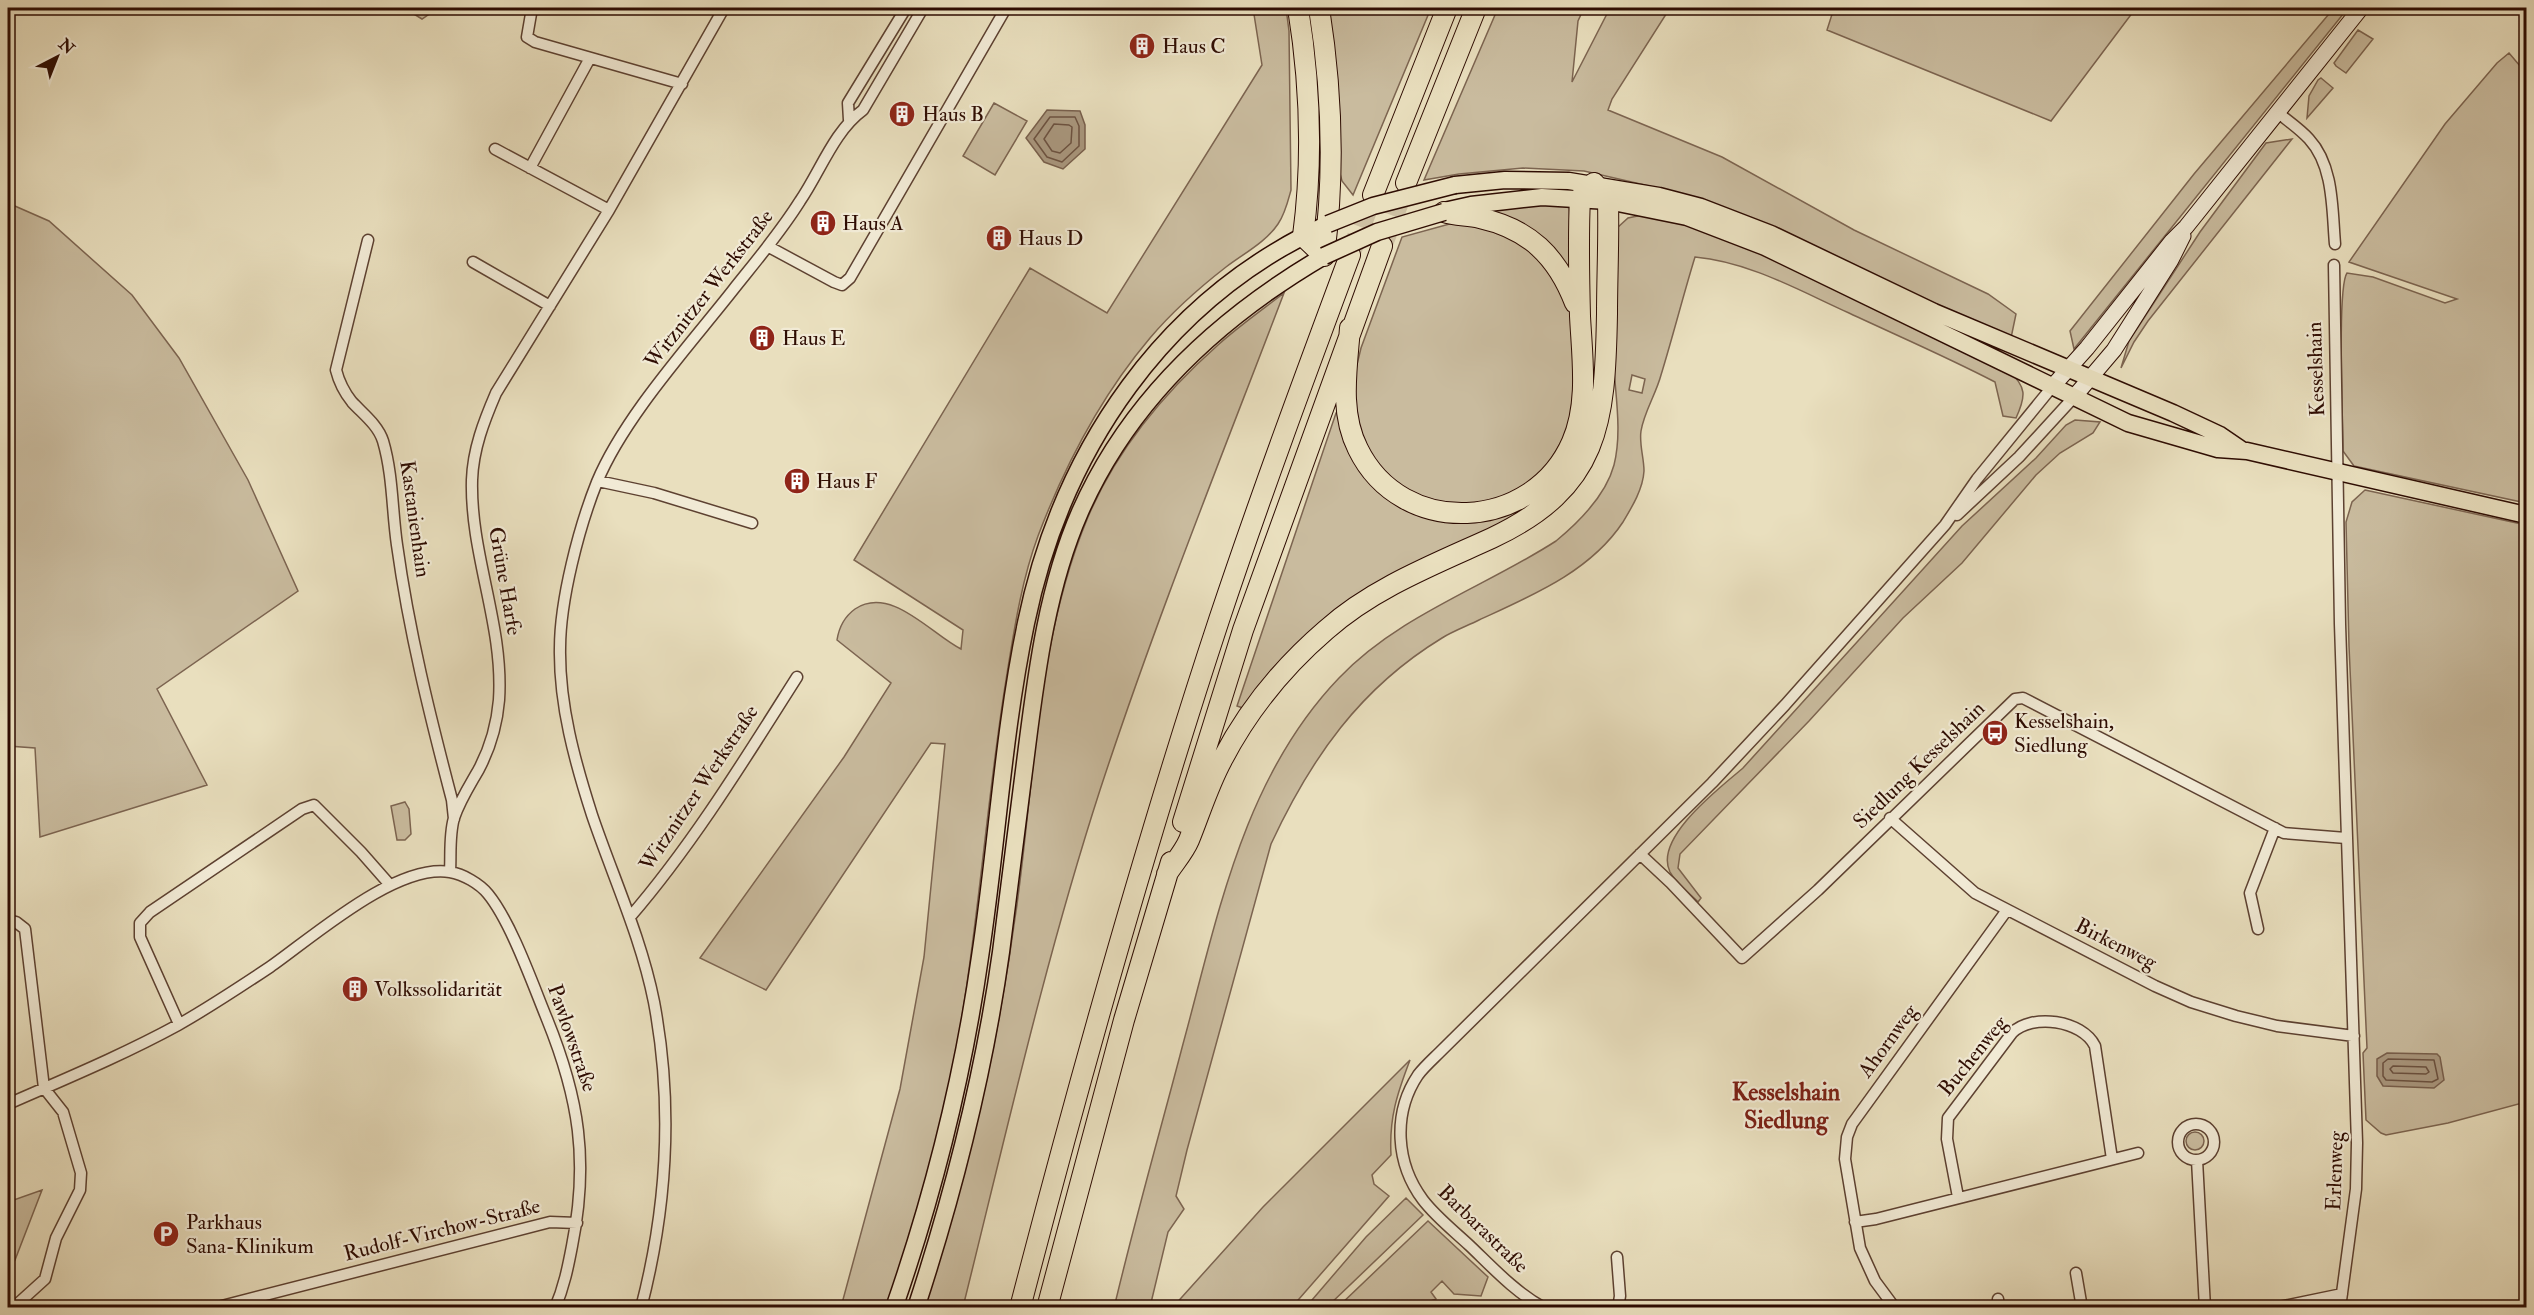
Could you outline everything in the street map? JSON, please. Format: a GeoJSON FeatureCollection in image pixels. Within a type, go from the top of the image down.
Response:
{"type":"FeatureCollection","features":[{"type":"Feature","properties":{"kind":"highway"},"geometry":{"type":"LineString","coordinates":[[1298,8],[1308,90],[1308,195],[1324,256]]}},
{"type":"Feature","properties":{"kind":"highway"},"geometry":{"type":"LineString","coordinates":[[1317,229],[1330,201],[1331,116],[1327,55],[1319,8]]}},
{"type":"Feature","properties":{"kind":"highway"},"geometry":{"type":"LineString","coordinates":[[1372,195],[1447,8]]}},
{"type":"Feature","properties":{"kind":"highway"},"geometry":{"type":"LineString","coordinates":[[1406,183],[1476,8]]}},
{"type":"Feature","properties":{"kind":"highway"},"geometry":{"type":"LineString","coordinates":[[1167,874],[1188,842],[1221,761],[1243,723],[1272,682],[1297,657],[1328,628],[1359,605],[1412,574],[1495,536],[1533,514],[1568,483],[1586,458],[1600,420],[1606,376],[1608,201],[1594,183],[1580,198],[1580,316],[1583,373],[1581,409],[1573,441],[1561,463],[1540,487],[1509,506],[1486,512],[1457,514],[1426,508],[1397,494],[1369,466],[1358,449],[1349,424],[1346,382],[1350,328]]}},
{"type":"Feature","properties":{"kind":"highway"},"geometry":{"type":"LineString","coordinates":[[1444,212],[1457,216],[1478,217],[1503,225],[1535,243],[1552,259],[1565,278],[1580,316]]}},
{"type":"Feature","properties":{"kind":"highway"},"geometry":{"type":"LineString","coordinates":[[1047,1308],[1124,1020],[1243,630],[1350,328],[1382,246]]}},
{"type":"Feature","properties":{"kind":"highway"},"geometry":{"type":"LineString","coordinates":[[1020,1308],[1114,960],[1213,640],[1282,438],[1350,255]]}},
{"type":"Feature","properties":{"kind":"main road"},"geometry":{"type":"LineString","coordinates":[[2052,387],[2186,227],[2361,8]]}},
{"type":"Feature","properties":{"kind":"main road"},"geometry":{"type":"LineString","coordinates":[[894,1308],[941,1156],[963,1056],[981,956],[1011,712],[1026,623],[1054,523],[1093,438],[1133,379],[1160,348],[1214,296],[1248,270],[1317,229],[1373,206],[1455,185],[1505,180],[1594,183],[1659,196],[1733,218],[1813,253],[1934,312],[2220,435],[2242,451]]}},
{"type":"Feature","properties":{"kind":"main road"},"geometry":{"type":"LineString","coordinates":[[916,1308],[951,1194],[984,1057],[1002,945],[1040,660],[1056,585],[1079,514],[1112,454],[1145,407],[1181,364],[1238,312],[1265,292],[1324,256],[1377,232],[1444,212],[1505,200],[1542,197],[1608,201],[1687,218],[1765,247],[2052,387],[2128,423],[2151,431],[2218,449],[2242,451],[2526,514]]}},
{"type":"Feature","properties":{"kind":"main road"},"geometry":{"type":"LineString","coordinates":[[2074,397],[2114,350],[2171,260],[2186,227]]}},
{"type":"Feature","properties":{"kind":"street"},"geometry":{"type":"LineString","coordinates":[[532,8],[527,38],[682,84]]}},
{"type":"Feature","properties":{"kind":"street","name":"Grüne Harfe"},"geometry":{"type":"LineString","coordinates":[[450,872],[454,819],[466,789],[480,767],[495,728],[499,694],[500,675],[494,622],[480,559],[473,511],[472,479],[475,450],[482,425],[495,393],[609,210],[724,8]]}},
{"type":"Feature","properties":{"kind":"street","name":"Witznitzer Werkstraße"},"geometry":{"type":"LineString","coordinates":[[849,120],[848,103],[906,8]]}},
{"type":"Feature","properties":{"kind":"street","name":"Witznitzer Werkstraße"},"geometry":{"type":"LineString","coordinates":[[641,1308],[652,1264],[664,1167],[664,1087],[654,1000],[630,917],[593,816],[574,749],[561,678],[560,646],[576,545],[598,481],[628,426],[674,364],[769,247],[802,199],[849,120],[863,110],[923,8]]}},
{"type":"Feature","properties":{"kind":"street"},"geometry":{"type":"LineString","coordinates":[[769,247],[834,282],[842,285],[850,278],[1006,8]]}},
{"type":"Feature","properties":{"kind":"street"},"geometry":{"type":"LineString","coordinates":[[530,168],[590,58]]}},
{"type":"Feature","properties":{"kind":"street"},"geometry":{"type":"LineString","coordinates":[[2277,111],[2303,133],[2318,151],[2330,185],[2335,244]]}},
{"type":"Feature","properties":{"kind":"street"},"geometry":{"type":"LineString","coordinates":[[495,149],[609,210]]}},
{"type":"Feature","properties":{"kind":"street","name":"Kastanienhain"},"geometry":{"type":"LineString","coordinates":[[368,240],[336,370],[340,385],[352,402],[372,422],[382,438],[386,451],[396,544],[419,672],[452,800],[454,819]]}},
{"type":"Feature","properties":{"kind":"street"},"geometry":{"type":"LineString","coordinates":[[473,262],[550,306]]}},
{"type":"Feature","properties":{"kind":"street","name":"Kesselshain"},"geometry":{"type":"LineString","coordinates":[[2334,265],[2338,472]]}},
{"type":"Feature","properties":{"kind":"street"},"geometry":{"type":"LineString","coordinates":[[1945,525],[1977,479],[2052,387]]}},
{"type":"Feature","properties":{"kind":"street"},"geometry":{"type":"LineString","coordinates":[[1640,854],[1785,705],[1945,525],[2019,457],[2074,397]]}},
{"type":"Feature","properties":{"kind":"street"},"geometry":{"type":"LineString","coordinates":[[2338,472],[2346,838],[2354,1036]]}},
{"type":"Feature","properties":{"kind":"street"},"geometry":{"type":"LineString","coordinates":[[598,481],[654,493],[752,523]]}},
{"type":"Feature","properties":{"kind":"street","name":"Witznitzer Werkstraße"},"geometry":{"type":"LineString","coordinates":[[630,917],[662,880],[701,824],[797,677]]}},
{"type":"Feature","properties":{"kind":"street","name":"Siedlung Kesselshain"},"geometry":{"type":"LineString","coordinates":[[1640,854],[1671,883],[1742,958],[1818,890],[2015,699],[2023,698],[2284,832],[2346,838]]}},
{"type":"Feature","properties":{"kind":"street"},"geometry":{"type":"LineString","coordinates":[[178,1024],[140,937],[140,923],[150,912],[302,809],[314,805],[390,885]]}},
{"type":"Feature","properties":{"kind":"street","name":"Birkenweg"},"geometry":{"type":"LineString","coordinates":[[1890,818],[1962,884],[2007,910],[2155,986],[2191,1002],[2277,1026],[2354,1036]]}},
{"type":"Feature","properties":{"kind":"street"},"geometry":{"type":"LineString","coordinates":[[2258,929],[2250,893],[2275,828]]}},
{"type":"Feature","properties":{"kind":"street","name":"Barbarastraße"},"geometry":{"type":"LineString","coordinates":[[1544,1308],[1513,1287],[1424,1202],[1405,1168],[1400,1135],[1401,1118],[1408,1093],[1419,1073],[1640,854]]}},
{"type":"Feature","properties":{"kind":"street"},"geometry":{"type":"LineString","coordinates":[[8,1104],[118,1056],[178,1024],[229,994],[362,901],[390,885],[430,873],[450,872]]}},
{"type":"Feature","properties":{"kind":"street","name":"Pawlowstraße"},"geometry":{"type":"LineString","coordinates":[[450,872],[470,880],[488,893],[513,940],[559,1047],[571,1088],[580,1136],[581,1185],[577,1223],[563,1288],[555,1308]]}},
{"type":"Feature","properties":{"kind":"street","name":"Ahornweg"},"geometry":{"type":"LineString","coordinates":[[1895,1308],[1875,1281],[1860,1248],[1845,1159],[1846,1137],[1852,1124],[2007,910]]}},
{"type":"Feature","properties":{"kind":"street"},"geometry":{"type":"LineString","coordinates":[[8,920],[16,922],[25,929],[44,1088],[63,1112],[81,1173],[80,1190],[56,1238],[45,1279],[13,1308]]}},
{"type":"Feature","properties":{"kind":"street","name":"Buchenweg"},"geometry":{"type":"LineString","coordinates":[[1958,1197],[1947,1139],[1948,1118],[2012,1032],[2029,1022],[2063,1023],[2091,1036],[2095,1046],[2112,1159]]}},
{"type":"Feature","properties":{"kind":"street","name":"Erlenweg"},"geometry":{"type":"LineString","coordinates":[[2340,1308],[2356,1189],[2354,1036]]}},
{"type":"Feature","properties":{"kind":"street"},"geometry":{"type":"LineString","coordinates":[[1855,1222],[1876,1219],[2138,1153]]}},
{"type":"Feature","properties":{"kind":"street"},"geometry":{"type":"LineString","coordinates":[[2197,1160],[2205,1308]]}},
{"type":"Feature","properties":{"kind":"street","name":"Rudolf-Virchow-Straße"},"geometry":{"type":"LineString","coordinates":[[214,1308],[550,1222],[577,1223]]}},
{"type":"Feature","properties":{"kind":"street"},"geometry":{"type":"LineString","coordinates":[[1617,1257],[1620,1296],[1618,1308]]}},
{"type":"Feature","properties":{"kind":"street"},"geometry":{"type":"LineString","coordinates":[[2076,1273],[2082,1308]]}},
{"type":"Feature","properties":{"kind":"street"},"geometry":{"type":"LineString","coordinates":[[2274,1308],[2342,1294]]}},
{"type":"Feature","properties":{"kind":"shaded area"},"geometry":{"type":"Polygon","coordinates":[[[404,8],[438,8],[422,19],[404,8]]]}},
{"type":"Feature","properties":{"kind":"shaded area"},"geometry":{"type":"Polygon","coordinates":[[[1253,8],[1286,8],[1289,31],[1291,190],[1287,203],[1273,230],[1186,301],[1158,328],[1132,360],[1100,407],[1072,457],[1038,536],[1027,571],[1015,625],[995,759],[965,997],[942,1115],[911,1231],[887,1307],[841,1307],[900,1089],[924,957],[945,744],[931,743],[766,990],[700,958],[844,757],[891,683],[837,640],[848,615],[869,603],[883,603],[910,614],[961,649],[963,630],[854,560],[1030,268],[1107,313],[1262,65],[1253,8]]]}},
{"type":"Feature","properties":{"kind":"shaded area"},"geometry":{"type":"Polygon","coordinates":[[[1326,8],[1431,8],[1353,195],[1342,181],[1338,166],[1326,8]]]}},
{"type":"Feature","properties":{"kind":"shaded area"},"geometry":{"type":"Polygon","coordinates":[[[1498,8],[1584,8],[1578,21],[1572,82],[1610,8],[1670,8],[1612,99],[1608,110],[1722,157],[1854,230],[1988,294],[2016,314],[2011,338],[1718,205],[1649,186],[1584,171],[1523,168],[1424,180],[1498,8]]]}},
{"type":"Feature","properties":{"kind":"shaded area"},"geometry":{"type":"Polygon","coordinates":[[[1834,8],[2136,8],[2051,121],[1827,30],[1834,8]]]}},
{"type":"Feature","properties":{"kind":"shaded area"},"geometry":{"type":"Polygon","coordinates":[[[2334,8],[2348,8],[2074,349],[2070,331],[2194,174],[2334,8]]]}},
{"type":"Feature","properties":{"kind":"shaded area"},"geometry":{"type":"Polygon","coordinates":[[[2358,30],[2373,39],[2346,73],[2334,63],[2358,30]]]}},
{"type":"Feature","properties":{"kind":"shaded area"},"geometry":{"type":"Polygon","coordinates":[[[2509,53],[2526,73],[2526,503],[2354,466],[2343,451],[2341,328],[2347,273],[2373,277],[2445,303],[2457,299],[2349,262],[2445,124],[2497,63],[2509,53]]]}},
{"type":"Feature","properties":{"kind":"shaded area"},"geometry":{"type":"Polygon","coordinates":[[[2321,78],[2333,88],[2307,118],[2309,96],[2321,78]]]}},
{"type":"Feature","properties":{"kind":"shaded area"},"geometry":{"type":"Polygon","coordinates":[[[994,103],[1027,121],[995,175],[963,156],[994,103]]]}},
{"type":"Feature","properties":{"kind":"shaded area"},"geometry":{"type":"Polygon","coordinates":[[[2292,139],[2148,321],[2121,368],[2129,341],[2200,232],[2266,143],[2292,139]]]}},
{"type":"Feature","properties":{"kind":"shaded area"},"geometry":{"type":"Polygon","coordinates":[[[8,203],[49,221],[132,295],[179,358],[248,480],[298,591],[157,689],[207,785],[40,837],[35,748],[8,746],[8,203]]]}},
{"type":"Feature","properties":{"kind":"shaded area"},"geometry":{"type":"Polygon","coordinates":[[[1569,204],[1573,277],[1480,210],[1512,206],[1569,204]]]}},
{"type":"Feature","properties":{"kind":"shaded area"},"geometry":{"type":"Polygon","coordinates":[[[1642,215],[1683,223],[1748,246],[2008,370],[2019,382],[2023,392],[2022,404],[2016,418],[2003,416],[1995,382],[1755,271],[1695,257],[1659,382],[1641,431],[1644,471],[1642,484],[1623,522],[1609,540],[1577,569],[1539,592],[1446,635],[1386,679],[1341,727],[1321,754],[1286,813],[1271,844],[1187,1150],[1176,1196],[1184,1209],[1168,1232],[1150,1307],[1114,1308],[1222,898],[1238,850],[1279,759],[1306,717],[1339,678],[1363,656],[1388,636],[1415,619],[1529,558],[1556,541],[1591,507],[1605,487],[1614,465],[1618,437],[1613,336],[1617,228],[1628,218],[1642,215]],[[1632,375],[1629,390],[1642,393],[1645,379],[1632,375]]]}},
{"type":"Feature","properties":{"kind":"shaded area"},"geometry":{"type":"Polygon","coordinates":[[[1453,223],[1475,223],[1518,240],[1548,267],[1571,310],[1575,401],[1569,429],[1544,471],[1528,486],[1483,505],[1442,505],[1403,488],[1371,459],[1352,410],[1354,377],[1361,348],[1402,237],[1453,223]]]}},
{"type":"Feature","properties":{"kind":"shaded area"},"geometry":{"type":"Polygon","coordinates":[[[1284,293],[1166,602],[1100,790],[1061,918],[963,1307],[924,1308],[970,1153],[993,1048],[1012,942],[1041,700],[1059,607],[1072,561],[1099,493],[1127,446],[1144,424],[1198,363],[1234,331],[1284,293]]]}},
{"type":"Feature","properties":{"kind":"shaded area"},"geometry":{"type":"Polygon","coordinates":[[[1336,413],[1341,414],[1355,457],[1455,522],[1486,520],[1526,505],[1527,508],[1305,636],[1272,669],[1243,708],[1237,706],[1336,413]]]}},
{"type":"Feature","properties":{"kind":"shaded area"},"geometry":{"type":"Polygon","coordinates":[[[2075,420],[2100,422],[2093,433],[2060,453],[2036,475],[1962,563],[1903,618],[1809,721],[1680,854],[1678,868],[1701,898],[1698,902],[1670,872],[1667,859],[1671,844],[1680,829],[1706,800],[1743,768],[1962,526],[2036,458],[2066,425],[2075,420]]]}},
{"type":"Feature","properties":{"kind":"shaded area"},"geometry":{"type":"Polygon","coordinates":[[[2365,490],[2526,525],[2526,1102],[2448,1123],[2386,1135],[2366,1120],[2363,1053],[2367,1048],[2349,646],[2346,522],[2352,502],[2365,490]]]}},
{"type":"Feature","properties":{"kind":"shaded area"},"geometry":{"type":"Polygon","coordinates":[[[405,802],[409,809],[411,834],[405,840],[397,840],[391,806],[405,802]]]}},
{"type":"Feature","properties":{"kind":"shaded area"},"geometry":{"type":"Polygon","coordinates":[[[1410,1060],[1395,1106],[1391,1129],[1391,1155],[1372,1175],[1374,1184],[1389,1196],[1292,1307],[1173,1307],[1263,1207],[1410,1060]]]}},
{"type":"Feature","properties":{"kind":"shaded area"},"geometry":{"type":"Polygon","coordinates":[[[2195,1132],[2201,1135],[2204,1141],[2201,1147],[2195,1150],[2189,1147],[2186,1141],[2189,1135],[2195,1132]]]}},
{"type":"Feature","properties":{"kind":"shaded area"},"geometry":{"type":"Polygon","coordinates":[[[42,1190],[15,1260],[8,1268],[8,1202],[42,1190]]]}},
{"type":"Feature","properties":{"kind":"shaded area"},"geometry":{"type":"Polygon","coordinates":[[[1406,1198],[1423,1215],[1327,1307],[1306,1307],[1366,1237],[1406,1198]]]}},
{"type":"Feature","properties":{"kind":"shaded area"},"geometry":{"type":"Polygon","coordinates":[[[1428,1221],[1488,1277],[1481,1296],[1454,1294],[1442,1281],[1431,1292],[1436,1299],[1415,1307],[1338,1307],[1428,1221]]]}},
{"type":"Feature","properties":{"kind":"water"},"geometry":{"type":"Polygon","coordinates":[[[1047,110],[1080,111],[1085,125],[1085,149],[1063,169],[1044,162],[1026,138],[1047,110]]]}},
{"type":"Feature","properties":{"kind":"water"},"geometry":{"type":"Polygon","coordinates":[[[2387,1053],[2437,1054],[2440,1057],[2444,1080],[2434,1088],[2383,1086],[2377,1076],[2377,1059],[2387,1053]]]}},
{"type":"Feature","properties":{"kind":"tunnel"},"geometry":{"type":"LineString","coordinates":[[1383,244],[1406,184]]}},
{"type":"Feature","properties":{"kind":"tunnel"},"geometry":{"type":"LineString","coordinates":[[1350,255],[1373,195]]}},
{"type":"Feature","properties":{"kind":"place","name":"Haus C"},"geometry":{"type":"Point","coordinates":[1142,46]}},
{"type":"Feature","properties":{"kind":"place","name":"Haus B"},"geometry":{"type":"Point","coordinates":[902,114]}},
{"type":"Feature","properties":{"kind":"place","name":"Haus A"},"geometry":{"type":"Point","coordinates":[823,223]}},
{"type":"Feature","properties":{"kind":"place","name":"Haus D"},"geometry":{"type":"Point","coordinates":[999,238]}},
{"type":"Feature","properties":{"kind":"place","name":"Haus E"},"geometry":{"type":"Point","coordinates":[762,338]}},
{"type":"Feature","properties":{"kind":"place","name":"Haus F"},"geometry":{"type":"Point","coordinates":[797,481]}},
{"type":"Feature","properties":{"kind":"place","name":"Kesselshain, Siedlung"},"geometry":{"type":"Point","coordinates":[1995,733]}},
{"type":"Feature","properties":{"kind":"place","name":"Volkssolidarität"},"geometry":{"type":"Point","coordinates":[355,989]}},
{"type":"Feature","properties":{"kind":"place","name":"Parkhaus Sana-Klinikum"},"geometry":{"type":"Point","coordinates":[166,1234]}},
{"type":"Feature","properties":{"kind":"district","name":"Kesselshain Siedlung"},"geometry":{"type":"Point","coordinates":[1786,1106]}}]}
